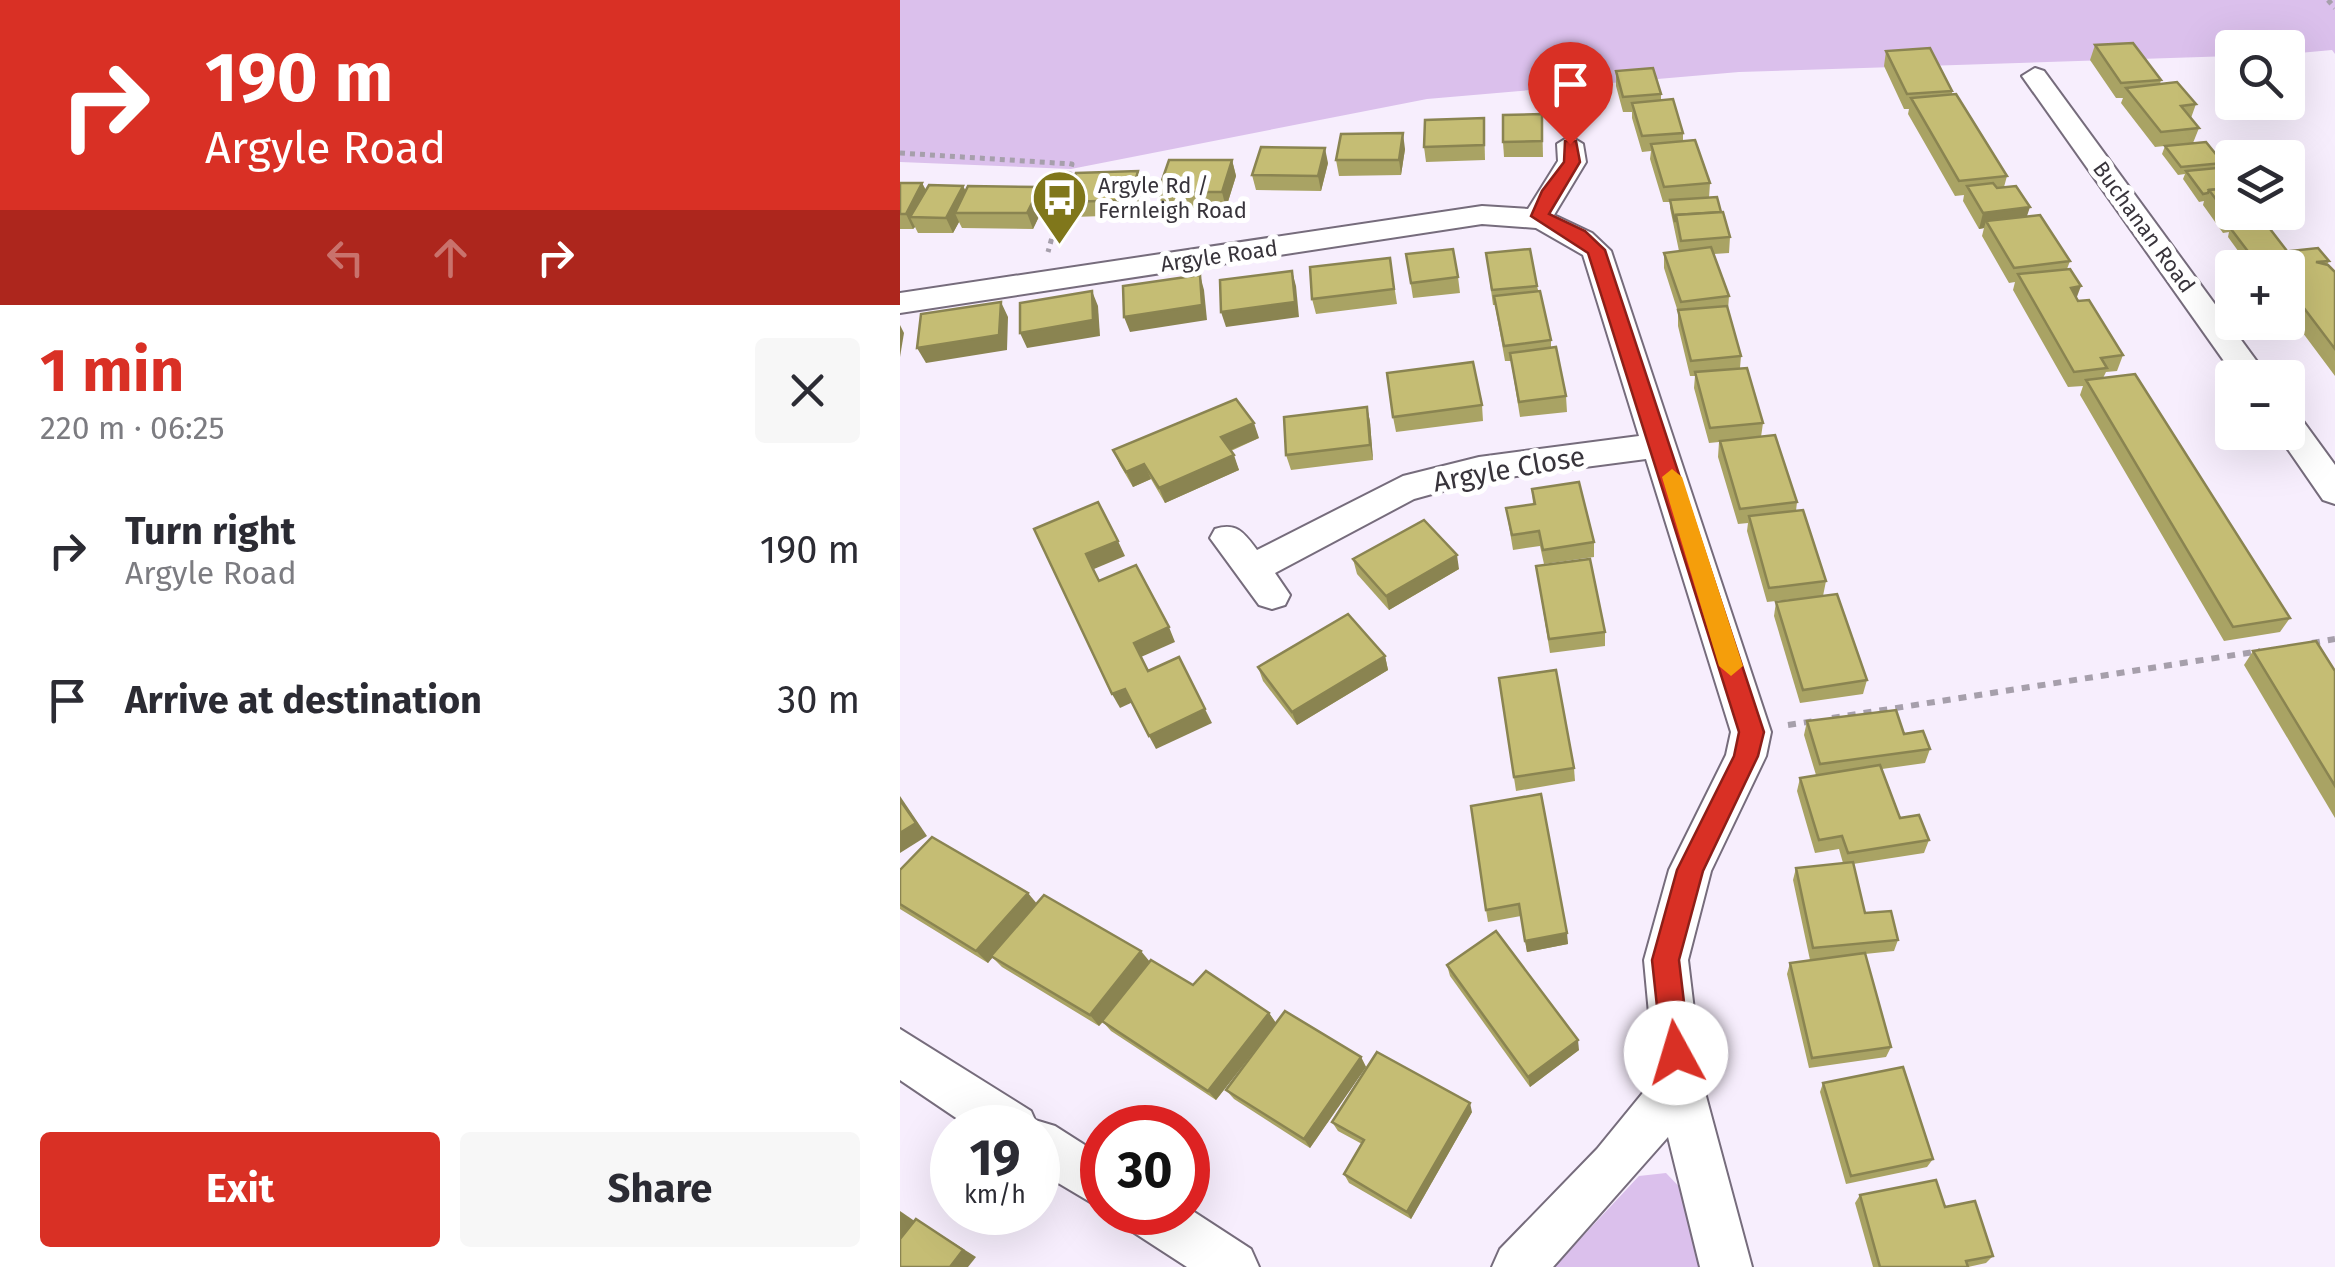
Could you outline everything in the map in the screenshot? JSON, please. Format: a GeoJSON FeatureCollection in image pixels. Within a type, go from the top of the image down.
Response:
{"type":"FeatureCollection","features":[{"type":"Feature","properties":{"kind":"street","name":"Buchanan Road"},"geometry":{"type":"LineString","coordinates":[[2035,76],[2240,360]]}},
{"type":"Feature","properties":{"kind":"street"},"geometry":{"type":"LineString","coordinates":[[1539,216],[1550,191],[1578,155]]}},
{"type":"Feature","properties":{"kind":"street","name":"Argyle Road"},"geometry":{"type":"LineString","coordinates":[[900,303],[1482,215],[1539,216],[1578,235],[1596,250],[1752,732]]}},
{"type":"Feature","properties":{"kind":"street","name":"Argyle Close"},"geometry":{"type":"LineString","coordinates":[[1228,538],[1264,581],[1403,489],[1479,469],[1662,445]]}},
{"type":"Feature","properties":{"kind":"street"},"geometry":{"type":"LineString","coordinates":[[2305,450],[2335,491]]}},
{"type":"Feature","properties":{"kind":"street"},"geometry":{"type":"LineString","coordinates":[[1726,1267],[1679,1084],[1666,960],[1690,870],[1746,756],[1752,732]]}},
{"type":"Feature","properties":{"kind":"street"},"geometry":{"type":"LineString","coordinates":[[900,1052],[980,1105]]}},
{"type":"Feature","properties":{"kind":"street"},"geometry":{"type":"LineString","coordinates":[[1518,1267],[1614,1166],[1679,1084]]}},
{"type":"Feature","properties":{"kind":"street"},"geometry":{"type":"LineString","coordinates":[[1184,1235],[1233,1267]]}},
{"type":"Feature","properties":{"kind":"path"},"geometry":{"type":"LineString","coordinates":[[2328,0],[2335,8]]}},
{"type":"Feature","properties":{"kind":"path"},"geometry":{"type":"LineString","coordinates":[[900,153],[1072,164],[1038,282]]}},
{"type":"Feature","properties":{"kind":"path"},"geometry":{"type":"LineString","coordinates":[[2297,645],[2335,639]]}},
{"type":"Feature","properties":{"kind":"path"},"geometry":{"type":"LineString","coordinates":[[1752,732],[2278,648]]}},
{"type":"Feature","properties":{"kind":"shaded area"},"geometry":{"type":"Polygon","coordinates":[[[900,0],[2335,0],[2335,54],[2332,50],[2305,52],[2305,30],[2215,30],[2215,57],[1739,72],[1427,99],[1071,169],[900,162],[900,0]]]}},
{"type":"Feature","properties":{"kind":"shaded area"},"geometry":{"type":"Polygon","coordinates":[[[1666,1173],[1690,1198],[1705,1267],[1554,1267],[1639,1176],[1666,1173]]]}},
{"type":"Feature","properties":{"kind":"building"},"geometry":{"type":"Polygon","coordinates":[[[2133,43],[2161,80],[2121,83],[2095,45],[2133,43]]]}},
{"type":"Feature","properties":{"kind":"building"},"geometry":{"type":"Polygon","coordinates":[[[1930,48],[1952,91],[1907,94],[1886,51],[1930,48]]]}},
{"type":"Feature","properties":{"kind":"building"},"geometry":{"type":"Polygon","coordinates":[[[1653,68],[1661,94],[1623,97],[1616,71],[1653,68]]]}},
{"type":"Feature","properties":{"kind":"building"},"geometry":{"type":"Polygon","coordinates":[[[2177,82],[2196,104],[2181,106],[2199,128],[2161,132],[2126,88],[2177,82]]]}},
{"type":"Feature","properties":{"kind":"building"},"geometry":{"type":"Polygon","coordinates":[[[1956,94],[2007,176],[1959,181],[1911,98],[1956,94]]]}},
{"type":"Feature","properties":{"kind":"building"},"geometry":{"type":"Polygon","coordinates":[[[1673,99],[1683,133],[1642,136],[1632,103],[1673,99]]]}},
{"type":"Feature","properties":{"kind":"building"},"geometry":{"type":"Polygon","coordinates":[[[1542,114],[1542,141],[1503,142],[1503,115],[1542,114]]]}},
{"type":"Feature","properties":{"kind":"building"},"geometry":{"type":"Polygon","coordinates":[[[1484,118],[1484,145],[1424,147],[1425,120],[1484,118]]]}},
{"type":"Feature","properties":{"kind":"building"},"geometry":{"type":"Polygon","coordinates":[[[1403,133],[1399,160],[1336,160],[1341,134],[1403,133]]]}},
{"type":"Feature","properties":{"kind":"building"},"geometry":{"type":"Polygon","coordinates":[[[1695,140],[1710,183],[1664,187],[1651,144],[1695,140]]]}},
{"type":"Feature","properties":{"kind":"building"},"geometry":{"type":"Polygon","coordinates":[[[2206,142],[2215,153],[2215,164],[2181,167],[2165,146],[2206,142]]]}},
{"type":"Feature","properties":{"kind":"building"},"geometry":{"type":"Polygon","coordinates":[[[1261,147],[1325,148],[1318,176],[1252,175],[1261,147]]]}},
{"type":"Feature","properties":{"kind":"building"},"geometry":{"type":"Polygon","coordinates":[[[1169,160],[1232,160],[1222,192],[1158,192],[1169,160]]]}},
{"type":"Feature","properties":{"kind":"building"},"geometry":{"type":"Polygon","coordinates":[[[2215,168],[2215,189],[2203,194],[2186,171],[2215,168]]]}},
{"type":"Feature","properties":{"kind":"building"},"geometry":{"type":"Polygon","coordinates":[[[1138,171],[1130,200],[1067,202],[1076,173],[1138,171]]]}},
{"type":"Feature","properties":{"kind":"building"},"geometry":{"type":"Polygon","coordinates":[[[900,183],[922,183],[906,214],[900,214],[900,183]]]}},
{"type":"Feature","properties":{"kind":"building"},"geometry":{"type":"Polygon","coordinates":[[[1993,183],[1997,188],[2016,186],[2030,207],[1983,213],[1967,186],[1993,183]]]}},
{"type":"Feature","properties":{"kind":"building"},"geometry":{"type":"Polygon","coordinates":[[[929,185],[963,186],[946,218],[910,217],[929,185]]]}},
{"type":"Feature","properties":{"kind":"building"},"geometry":{"type":"Polygon","coordinates":[[[968,186],[1040,187],[1027,213],[955,213],[968,186]]]}},
{"type":"Feature","properties":{"kind":"building"},"geometry":{"type":"Polygon","coordinates":[[[1717,197],[1721,212],[1676,215],[1675,222],[1670,200],[1717,197]]]}},
{"type":"Feature","properties":{"kind":"building"},"geometry":{"type":"Polygon","coordinates":[[[1723,212],[1730,237],[1681,241],[1676,215],[1723,212]]]}},
{"type":"Feature","properties":{"kind":"building"},"geometry":{"type":"Polygon","coordinates":[[[2040,215],[2070,261],[2014,268],[1986,221],[2040,215]]]}},
{"type":"Feature","properties":{"kind":"building"},"geometry":{"type":"Polygon","coordinates":[[[2232,230],[2271,230],[2286,250],[2247,250],[2232,230]]]}},
{"type":"Feature","properties":{"kind":"building"},"geometry":{"type":"Polygon","coordinates":[[[1711,247],[1729,296],[1681,302],[1664,253],[1711,247]]]}},
{"type":"Feature","properties":{"kind":"building"},"geometry":{"type":"Polygon","coordinates":[[[2318,248],[2329,261],[2316,262],[2335,272],[2335,349],[2305,309],[2305,250],[2300,250],[2318,248]]]}},
{"type":"Feature","properties":{"kind":"building"},"geometry":{"type":"Polygon","coordinates":[[[1453,249],[1458,277],[1411,283],[1406,254],[1453,249]]]}},
{"type":"Feature","properties":{"kind":"building"},"geometry":{"type":"Polygon","coordinates":[[[1530,249],[1537,286],[1492,290],[1486,253],[1530,249]]]}},
{"type":"Feature","properties":{"kind":"building"},"geometry":{"type":"Polygon","coordinates":[[[1390,258],[1394,289],[1312,299],[1310,267],[1390,258]]]}},
{"type":"Feature","properties":{"kind":"building"},"geometry":{"type":"Polygon","coordinates":[[[2070,269],[2081,286],[2071,288],[2078,301],[2089,300],[2123,355],[2101,358],[2107,368],[2074,372],[2018,274],[2070,269]]]}},
{"type":"Feature","properties":{"kind":"building"},"geometry":{"type":"Polygon","coordinates":[[[1292,271],[1295,302],[1221,312],[1220,280],[1292,271]]]}},
{"type":"Feature","properties":{"kind":"building"},"geometry":{"type":"Polygon","coordinates":[[[1200,275],[1202,305],[1124,317],[1123,286],[1200,275]]]}},
{"type":"Feature","properties":{"kind":"building"},"geometry":{"type":"Polygon","coordinates":[[[1092,291],[1093,320],[1020,333],[1020,303],[1092,291]]]}},
{"type":"Feature","properties":{"kind":"building"},"geometry":{"type":"Polygon","coordinates":[[[1540,291],[1551,340],[1504,346],[1494,296],[1540,291]]]}},
{"type":"Feature","properties":{"kind":"building"},"geometry":{"type":"Polygon","coordinates":[[[1001,302],[999,335],[917,348],[921,314],[1001,302]]]}},
{"type":"Feature","properties":{"kind":"building"},"geometry":{"type":"Polygon","coordinates":[[[1727,306],[1741,356],[1691,361],[1678,310],[1727,306]]]}},
{"type":"Feature","properties":{"kind":"building"},"geometry":{"type":"Polygon","coordinates":[[[1556,347],[1566,396],[1519,402],[1510,353],[1556,347]]]}},
{"type":"Feature","properties":{"kind":"building"},"geometry":{"type":"Polygon","coordinates":[[[1473,362],[1482,405],[1393,417],[1387,373],[1473,362]]]}},
{"type":"Feature","properties":{"kind":"building"},"geometry":{"type":"Polygon","coordinates":[[[1747,368],[1763,423],[1710,428],[1695,372],[1747,368]]]}},
{"type":"Feature","properties":{"kind":"building"},"geometry":{"type":"Polygon","coordinates":[[[2135,374],[2290,618],[2233,627],[2086,380],[2135,374]]]}},
{"type":"Feature","properties":{"kind":"building"},"geometry":{"type":"Polygon","coordinates":[[[1236,399],[1254,423],[1221,437],[1234,455],[1159,488],[1144,464],[1126,472],[1113,450],[1236,399]]]}},
{"type":"Feature","properties":{"kind":"building"},"geometry":{"type":"Polygon","coordinates":[[[1367,407],[1370,445],[1286,455],[1284,417],[1367,407]]]}},
{"type":"Feature","properties":{"kind":"building"},"geometry":{"type":"Polygon","coordinates":[[[1775,435],[1797,502],[1740,509],[1720,441],[1775,435]]]}},
{"type":"Feature","properties":{"kind":"building"},"geometry":{"type":"Polygon","coordinates":[[[1579,482],[1594,542],[1543,550],[1539,531],[1512,535],[1506,508],[1535,504],[1532,489],[1579,482]]]}},
{"type":"Feature","properties":{"kind":"building"},"geometry":{"type":"Polygon","coordinates":[[[1098,502],[1118,541],[1086,554],[1099,581],[1136,565],[1169,627],[1134,643],[1148,671],[1179,657],[1205,709],[1149,736],[1125,689],[1112,694],[1034,529],[1098,502]]]}},
{"type":"Feature","properties":{"kind":"building"},"geometry":{"type":"Polygon","coordinates":[[[1803,510],[1826,581],[1769,588],[1749,516],[1803,510]]]}},
{"type":"Feature","properties":{"kind":"building"},"geometry":{"type":"Polygon","coordinates":[[[1424,520],[1457,555],[1386,596],[1353,559],[1424,520]]]}},
{"type":"Feature","properties":{"kind":"building"},"geometry":{"type":"Polygon","coordinates":[[[1590,559],[1605,632],[1549,639],[1536,566],[1590,559]]]}},
{"type":"Feature","properties":{"kind":"building"},"geometry":{"type":"Polygon","coordinates":[[[1837,594],[1867,680],[1803,690],[1776,602],[1837,594]]]}},
{"type":"Feature","properties":{"kind":"building"},"geometry":{"type":"Polygon","coordinates":[[[1348,614],[1385,656],[1292,712],[1258,667],[1348,614]]]}},
{"type":"Feature","properties":{"kind":"building"},"geometry":{"type":"Polygon","coordinates":[[[2316,641],[2335,671],[2335,786],[2253,651],[2316,641]]]}},
{"type":"Feature","properties":{"kind":"building"},"geometry":{"type":"Polygon","coordinates":[[[1556,670],[1574,768],[1514,777],[1499,678],[1556,670]]]}},
{"type":"Feature","properties":{"kind":"building"},"geometry":{"type":"Polygon","coordinates":[[[1896,710],[1904,734],[1923,731],[1930,749],[1820,764],[1807,721],[1896,710]]]}},
{"type":"Feature","properties":{"kind":"building"},"geometry":{"type":"Polygon","coordinates":[[[1880,765],[1900,818],[1919,815],[1929,840],[1848,853],[1842,836],[1819,840],[1800,778],[1880,765]]]}},
{"type":"Feature","properties":{"kind":"building"},"geometry":{"type":"Polygon","coordinates":[[[1541,794],[1567,933],[1525,941],[1519,904],[1486,910],[1471,806],[1541,794]]]}},
{"type":"Feature","properties":{"kind":"building"},"geometry":{"type":"Polygon","coordinates":[[[900,800],[916,823],[900,833],[900,800]]]}},
{"type":"Feature","properties":{"kind":"building"},"geometry":{"type":"Polygon","coordinates":[[[932,837],[1028,893],[976,951],[900,904],[900,870],[932,837]]]}},
{"type":"Feature","properties":{"kind":"building"},"geometry":{"type":"Polygon","coordinates":[[[1853,862],[1865,913],[1891,911],[1898,940],[1813,948],[1796,868],[1853,862]]]}},
{"type":"Feature","properties":{"kind":"building"},"geometry":{"type":"Polygon","coordinates":[[[1044,895],[1141,951],[1090,1015],[991,956],[1044,895]]]}},
{"type":"Feature","properties":{"kind":"building"},"geometry":{"type":"Polygon","coordinates":[[[1496,931],[1578,1040],[1528,1077],[1447,965],[1496,931]]]}},
{"type":"Feature","properties":{"kind":"building"},"geometry":{"type":"Polygon","coordinates":[[[1865,953],[1891,1047],[1812,1058],[1790,963],[1865,953]]]}},
{"type":"Feature","properties":{"kind":"building"},"geometry":{"type":"Polygon","coordinates":[[[1151,960],[1193,985],[1206,971],[1269,1013],[1208,1091],[1102,1021],[1151,960]]]}},
{"type":"Feature","properties":{"kind":"building"},"geometry":{"type":"Polygon","coordinates":[[[1285,1011],[1361,1057],[1304,1139],[1226,1090],[1285,1011]]]}},
{"type":"Feature","properties":{"kind":"building"},"geometry":{"type":"Polygon","coordinates":[[[1377,1052],[1470,1103],[1407,1212],[1344,1174],[1364,1140],[1332,1122],[1377,1052]]]}},
{"type":"Feature","properties":{"kind":"building"},"geometry":{"type":"Polygon","coordinates":[[[1903,1067],[1933,1159],[1851,1176],[1823,1083],[1903,1067]]]}},
{"type":"Feature","properties":{"kind":"building"},"geometry":{"type":"Polygon","coordinates":[[[1936,1180],[1945,1207],[1975,1201],[1993,1256],[1966,1261],[1968,1267],[1880,1267],[1860,1195],[1936,1180]]]}},
{"type":"Feature","properties":{"kind":"building"},"geometry":{"type":"Polygon","coordinates":[[[916,1219],[930,1228],[930,1235],[940,1235],[963,1250],[950,1267],[900,1267],[900,1239],[916,1219]]]}},
{"type":"Feature","properties":{"kind":"slow traffic"},"geometry":{"type":"LineString","coordinates":[[1672,477],[1731,666]]}},
{"type":"Feature","properties":{"kind":"place","name":"Argyle Rd / Fernleigh Road"},"geometry":{"type":"Point","coordinates":[1059,247]}},
{"type":"Feature","properties":{"kind":"route"},"geometry":{"type":"LineString","coordinates":[[1570,144],[1572,162],[1550,191],[1539,216],[1578,235],[1596,250],[1619,310],[1752,732],[1746,756],[1690,870],[1666,960],[1676,1053]]}}]}
